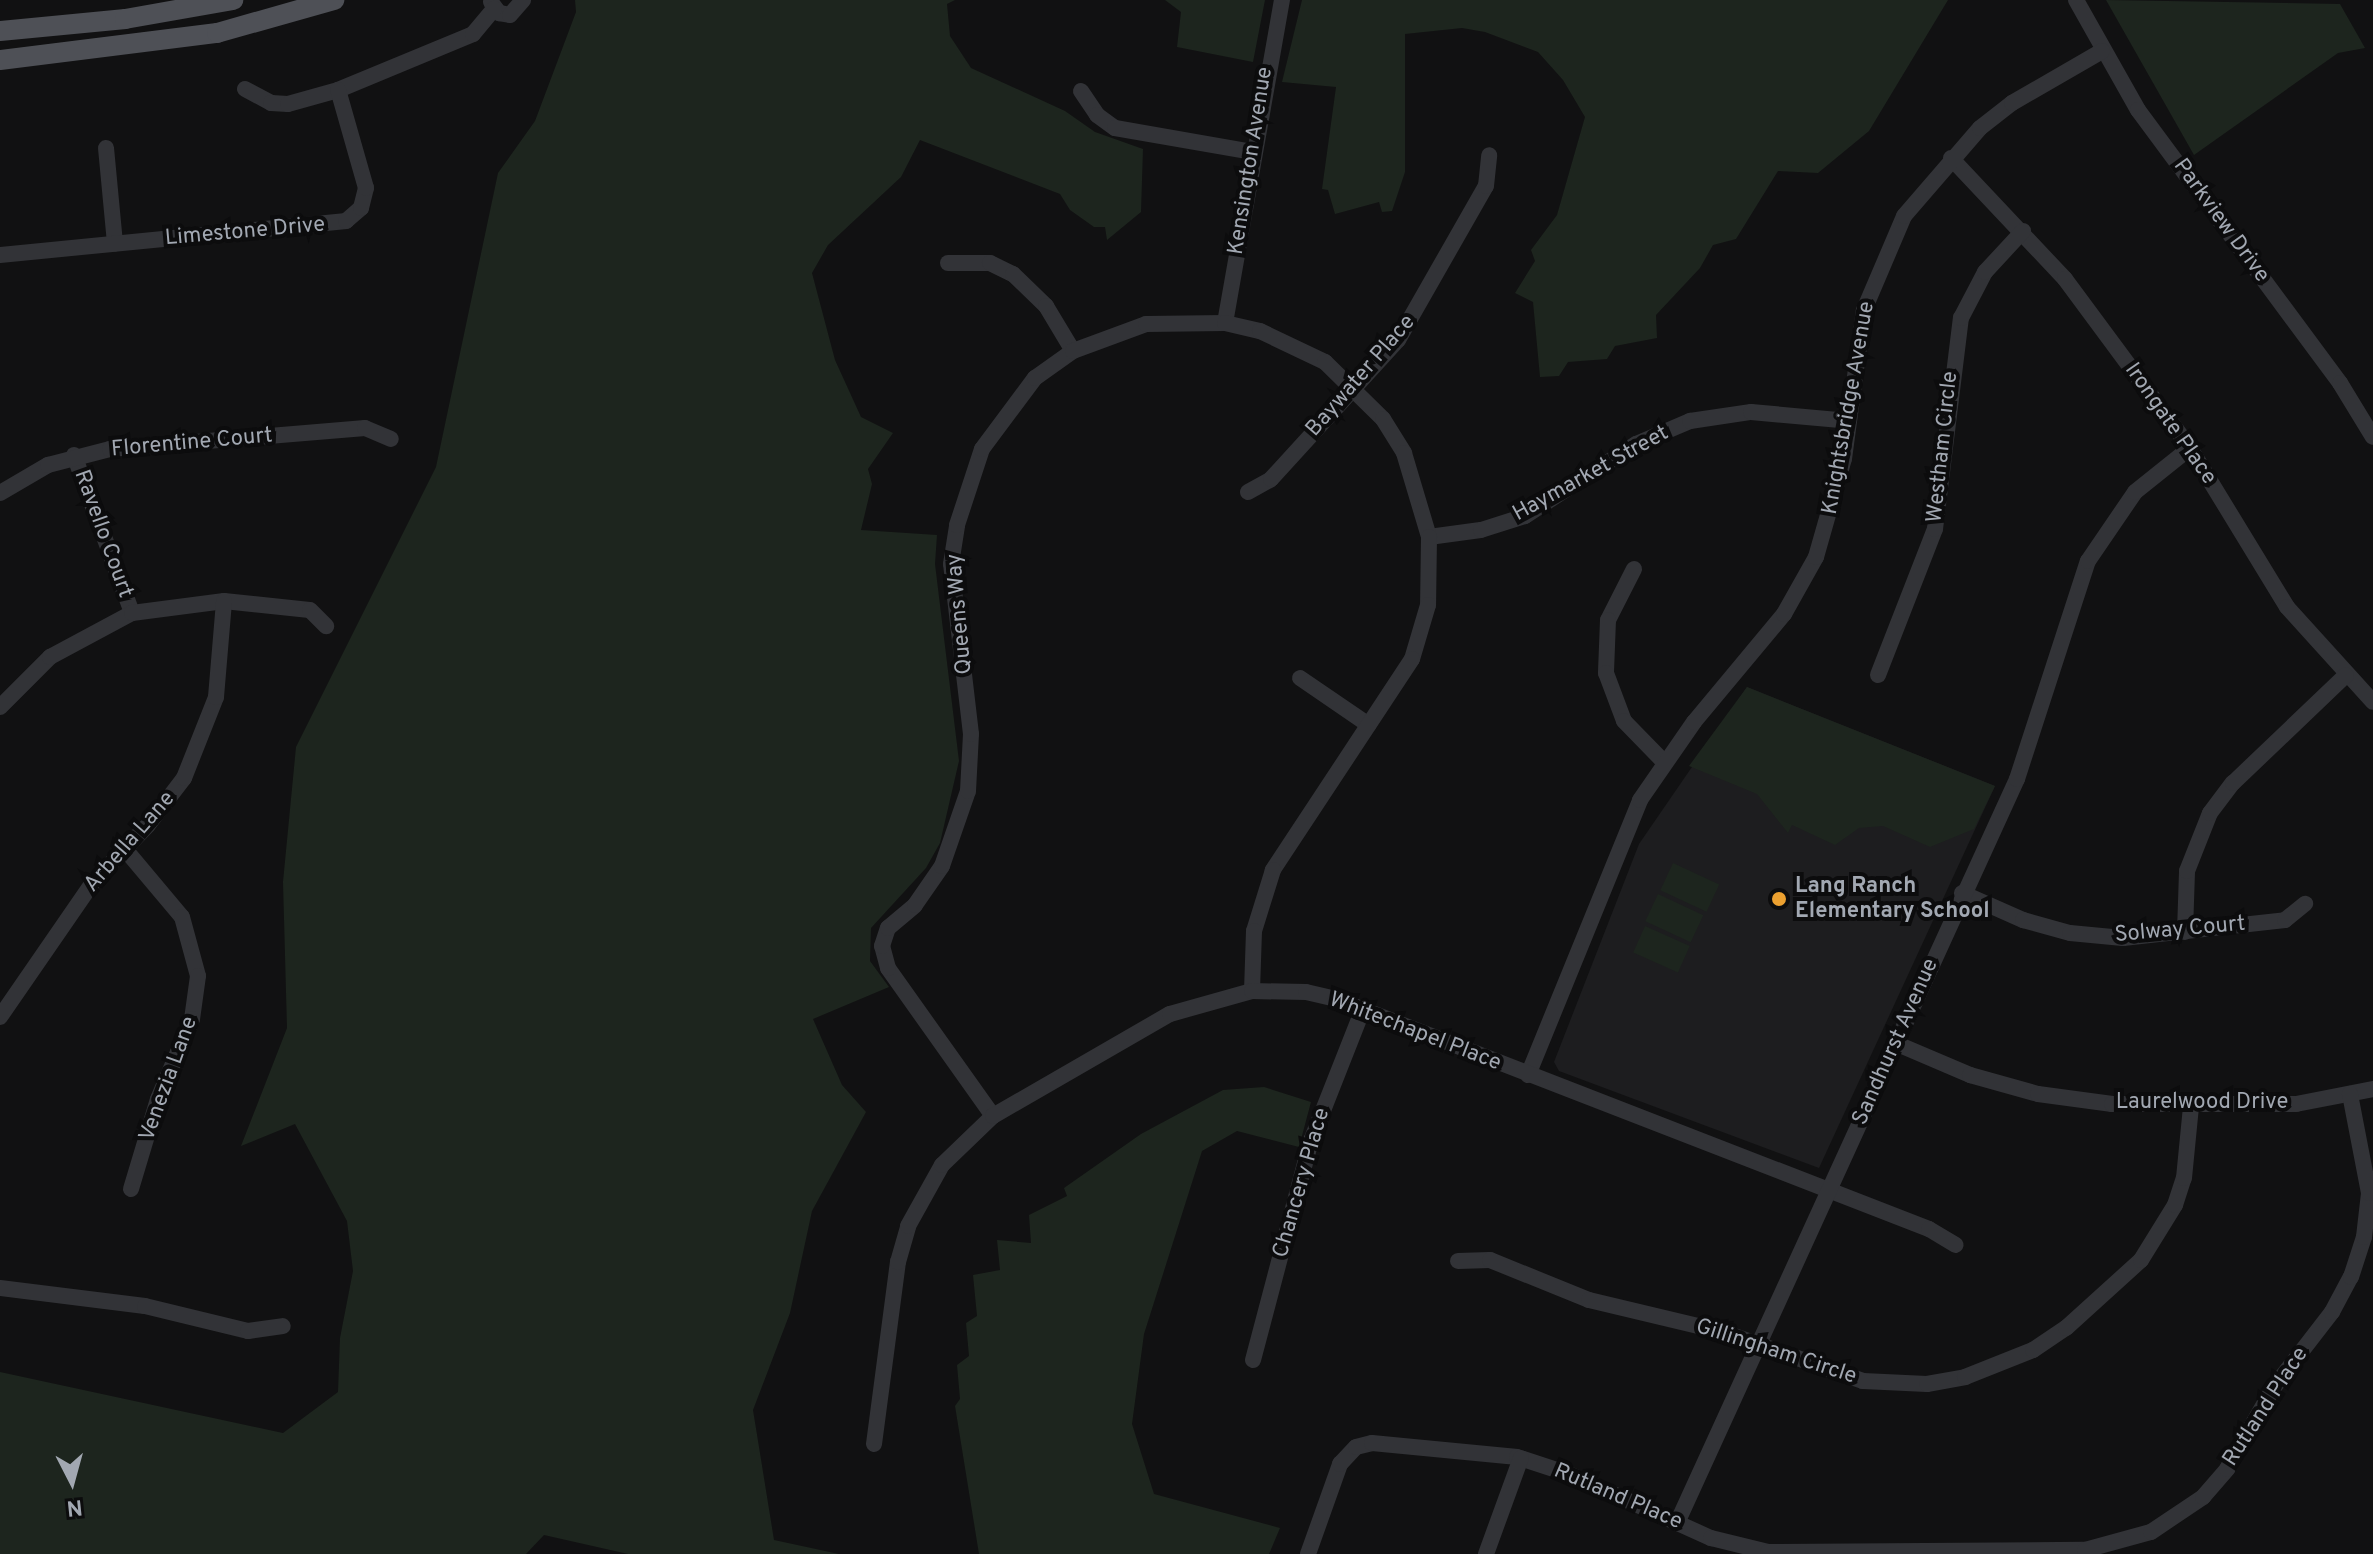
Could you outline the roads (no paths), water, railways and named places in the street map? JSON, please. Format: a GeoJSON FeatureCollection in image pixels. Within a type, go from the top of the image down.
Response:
{"type":"FeatureCollection","features":[{"type":"Feature","properties":{"kind":"main road"},"geometry":{"type":"LineString","coordinates":[[0,31],[125,19],[233,0]]}},
{"type":"Feature","properties":{"kind":"main road"},"geometry":{"type":"LineString","coordinates":[[0,60],[217,33],[334,0]]}},
{"type":"Feature","properties":{"kind":"street"},"geometry":{"type":"LineString","coordinates":[[245,89],[271,103],[288,104],[338,90],[473,34],[498,8],[523,0]]}},
{"type":"Feature","properties":{"kind":"street","name":"Kensington Avenue"},"geometry":{"type":"LineString","coordinates":[[1225,323],[1252,152],[1282,0]]}},
{"type":"Feature","properties":{"kind":"street","name":"Parkview Drive"},"geometry":{"type":"LineString","coordinates":[[2076,0],[2138,110],[2340,383],[2373,437]]}},
{"type":"Feature","properties":{"kind":"street","name":"Knightsbridge Avenue"},"geometry":{"type":"LineString","coordinates":[[1528,1075],[1621,841],[1664,762],[1762,644],[1799,591],[1829,520],[1849,421],[1857,348],[1875,277],[1904,216],[1951,158],[2012,103],[2102,51]]}},
{"type":"Feature","properties":{"kind":"street","name":"Limestone Drive"},"geometry":{"type":"LineString","coordinates":[[0,255],[335,224],[354,216],[366,188],[338,90]]}},
{"type":"Feature","properties":{"kind":"street"},"geometry":{"type":"LineString","coordinates":[[1081,91],[1097,115],[1115,128],[1252,152]]}},
{"type":"Feature","properties":{"kind":"street"},"geometry":{"type":"LineString","coordinates":[[106,148],[115,244]]}},
{"type":"Feature","properties":{"kind":"street","name":"Baywater Place"},"geometry":{"type":"LineString","coordinates":[[1248,492],[1271,479],[1355,386],[1421,305],[1486,186],[1489,155]]}},
{"type":"Feature","properties":{"kind":"street","name":"Irongate Place"},"geometry":{"type":"LineString","coordinates":[[1951,158],[2065,279],[2190,448],[2287,607],[2373,702]]}},
{"type":"Feature","properties":{"kind":"street","name":"Westham Circle"},"geometry":{"type":"LineString","coordinates":[[1878,675],[1935,529],[1961,318],[1985,272],[2023,231]]}},
{"type":"Feature","properties":{"kind":"street"},"geometry":{"type":"LineString","coordinates":[[948,263],[990,263],[1013,274],[1046,306],[1073,351]]}},
{"type":"Feature","properties":{"kind":"street","name":"Queens Way"},"geometry":{"type":"LineString","coordinates":[[993,1116],[888,968],[882,946],[888,928],[915,905],[942,866],[968,791],[971,734],[951,564],[965,489],[982,449],[1007,410],[1035,378],[1073,351],[1146,324],[1225,323],[1294,344],[1355,386],[1404,453],[1429,537],[1428,605],[1421,633],[1401,679],[1273,870],[1254,931],[1252,991]]}},
{"type":"Feature","properties":{"kind":"street","name":"Haymarket Street"},"geometry":{"type":"LineString","coordinates":[[1429,537],[1481,530],[1525,516],[1636,444],[1690,421],[1751,412],[1849,421]]}},
{"type":"Feature","properties":{"kind":"street","name":"Florentine Court"},"geometry":{"type":"LineString","coordinates":[[0,493],[74,455],[365,428],[391,439]]}},
{"type":"Feature","properties":{"kind":"street","name":"Sandhurst Avenue"},"geometry":{"type":"LineString","coordinates":[[1677,1523],[1831,1190],[2036,733],[2088,561],[2135,492],[2190,448]]}},
{"type":"Feature","properties":{"kind":"street","name":"Ravello Court"},"geometry":{"type":"LineString","coordinates":[[74,455],[132,613]]}},
{"type":"Feature","properties":{"kind":"street"},"geometry":{"type":"LineString","coordinates":[[1634,569],[1608,620],[1606,673],[1624,721],[1664,762]]}},
{"type":"Feature","properties":{"kind":"street"},"geometry":{"type":"LineString","coordinates":[[0,707],[50,657],[132,613],[224,601],[310,610],[326,626]]}},
{"type":"Feature","properties":{"kind":"street","name":"Arbella Lane"},"geometry":{"type":"LineString","coordinates":[[0,1017],[93,882],[169,801],[197,753],[216,697],[224,601]]}},
{"type":"Feature","properties":{"kind":"street"},"geometry":{"type":"LineString","coordinates":[[2185,932],[2187,871],[2210,813],[2233,783],[2346,675]]}},
{"type":"Feature","properties":{"kind":"street"},"geometry":{"type":"LineString","coordinates":[[1300,678],[1369,725]]}},
{"type":"Feature","properties":{"kind":"street","name":"Venezia Lane"},"geometry":{"type":"LineString","coordinates":[[124,848],[182,917],[198,976],[192,1019],[158,1099],[131,1189]]}},
{"type":"Feature","properties":{"kind":"street","name":"Solway Court"},"geometry":{"type":"LineString","coordinates":[[1962,893],[2023,920],[2070,933],[2123,938],[2285,920],[2305,904]]}},
{"type":"Feature","properties":{"kind":"street","name":"Whitechapel Place"},"geometry":{"type":"LineString","coordinates":[[874,1444],[898,1262],[908,1226],[942,1165],[993,1116],[1170,1014],[1252,991],[1306,992],[1363,1009],[1831,1190],[1956,1245]]}},
{"type":"Feature","properties":{"kind":"street","name":"Chancery Place"},"geometry":{"type":"LineString","coordinates":[[1253,1360],[1311,1141],[1363,1009]]}},
{"type":"Feature","properties":{"kind":"street","name":"Laurelwood Drive"},"geometry":{"type":"LineString","coordinates":[[1895,1043],[1970,1075],[2038,1094],[2112,1104],[2191,1107],[2296,1104],[2373,1089]]}},
{"type":"Feature","properties":{"kind":"street","name":"Rutland Place"},"geometry":{"type":"LineString","coordinates":[[1308,1554],[1340,1464],[1356,1447],[1372,1443],[1450,1447],[1521,1458],[1738,1546],[1798,1554],[2085,1550],[2129,1541],[2172,1521],[2227,1469],[2274,1387],[2332,1312],[2351,1277],[2364,1237],[2369,1193],[2350,1094]]}},
{"type":"Feature","properties":{"kind":"street","name":"Gillingham Circle"},"geometry":{"type":"LineString","coordinates":[[1458,1261],[1490,1260],[1589,1300],[1723,1332],[1828,1372],[1894,1384],[1965,1377],[2033,1350],[2121,1282],[2159,1234],[2184,1178],[2191,1107]]}},
{"type":"Feature","properties":{"kind":"street"},"geometry":{"type":"LineString","coordinates":[[0,1288],[145,1306],[248,1331],[283,1326]]}},
{"type":"Feature","properties":{"kind":"street"},"geometry":{"type":"LineString","coordinates":[[1486,1554],[1521,1458]]}},
{"type":"Feature","properties":{"kind":"place","name":"Lang Ranch Elementary School"},"geometry":{"type":"Point","coordinates":[1779,899]}}]}
